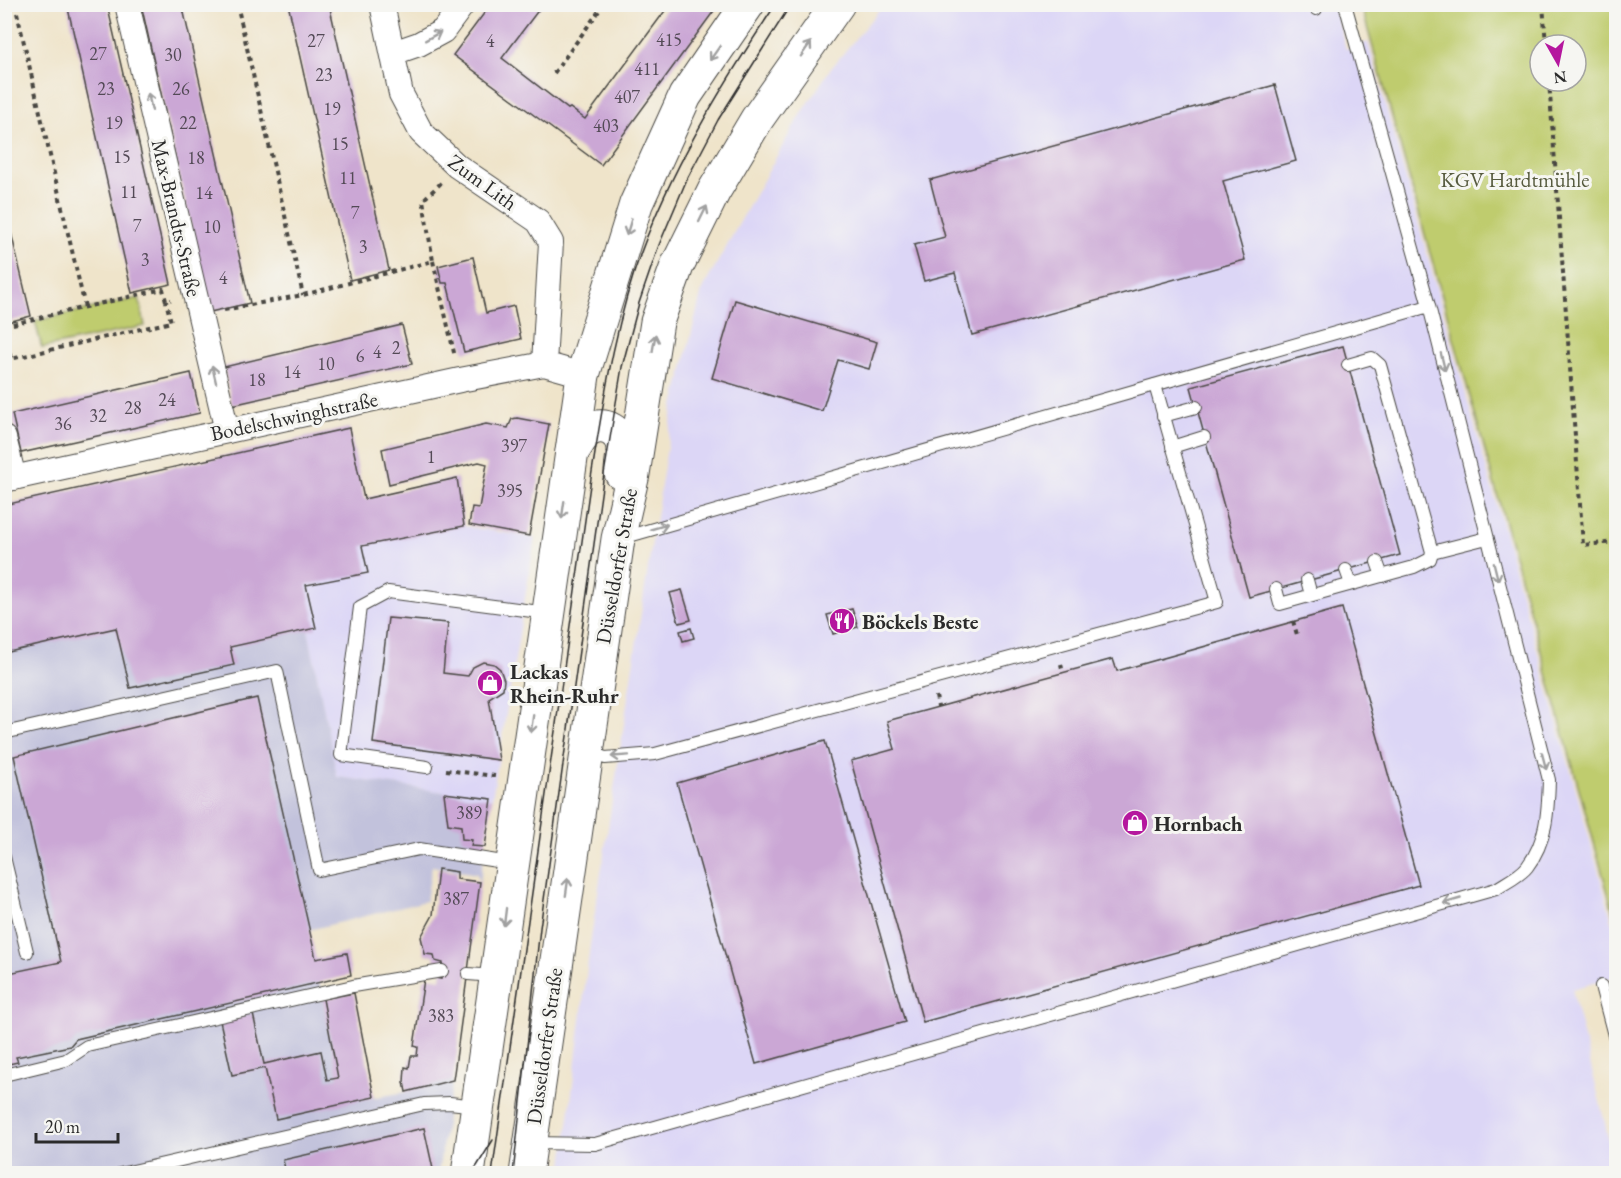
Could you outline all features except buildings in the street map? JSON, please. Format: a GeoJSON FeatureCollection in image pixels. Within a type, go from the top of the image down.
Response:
{"type":"FeatureCollection","features":[{"type":"Feature","properties":{"kind":"main road"},"geometry":{"type":"LineString","coordinates":[[468,1173],[477,1106],[482,975],[512,863],[583,375],[641,193],[685,96],[748,4]]}},
{"type":"Feature","properties":{"kind":"main road","name":"Düsseldorfer Straße"},"geometry":{"type":"LineString","coordinates":[[528,1158],[618,539],[633,474],[657,322],[677,266],[714,191],[757,119],[838,4]]}},
{"type":"Feature","properties":{"kind":"main road"},"geometry":{"type":"LineString","coordinates":[[572,452],[588,430],[599,427],[612,429],[619,435],[623,448],[621,472],[625,501]]}},
{"type":"Feature","properties":{"kind":"street","name":"Max-Brandts-Straße"},"geometry":{"type":"LineString","coordinates":[[127,4],[227,431]]}},
{"type":"Feature","properties":{"kind":"street","name":"Zum Lith"},"geometry":{"type":"LineString","coordinates":[[382,4],[401,94],[421,132],[457,166],[538,221],[551,242],[548,329],[544,364]]}},
{"type":"Feature","properties":{"kind":"street"},"geometry":{"type":"LineString","coordinates":[[393,53],[419,44],[443,31],[463,4]]}},
{"type":"Feature","properties":{"kind":"street","name":"Bodelschwinghstraße"},"geometry":{"type":"LineString","coordinates":[[9,479],[460,380],[544,364],[583,375]]}},
{"type":"Feature","properties":{"kind":"street"},"geometry":{"type":"LineString","coordinates":[[4,438],[9,479]]}},
{"type":"Feature","properties":{"kind":"lane"},"geometry":{"type":"LineString","coordinates":[[528,1158],[596,1144],[1496,889],[1526,868],[1542,840],[1548,816],[1549,780],[1429,306],[1345,4]]}},
{"type":"Feature","properties":{"kind":"lane"},"geometry":{"type":"LineString","coordinates":[[618,539],[1429,306]]}},
{"type":"Feature","properties":{"kind":"lane"},"geometry":{"type":"LineString","coordinates":[[1276,589],[1280,604],[1414,567],[1430,559],[1432,552],[1380,365],[1372,358],[1348,365]]}},
{"type":"Feature","properties":{"kind":"lane"},"geometry":{"type":"LineString","coordinates":[[587,750],[605,758],[655,754],[1217,602],[1155,385]]}},
{"type":"Feature","properties":{"kind":"lane"},"geometry":{"type":"LineString","coordinates":[[1164,416],[1196,407]]}},
{"type":"Feature","properties":{"kind":"lane"},"geometry":{"type":"LineString","coordinates":[[1172,447],[1204,437]]}},
{"type":"Feature","properties":{"kind":"lane"},"geometry":{"type":"LineString","coordinates":[[1432,552],[1487,538]]}},
{"type":"Feature","properties":{"kind":"lane"},"geometry":{"type":"LineString","coordinates":[[1377,562],[1382,576]]}},
{"type":"Feature","properties":{"kind":"lane"},"geometry":{"type":"LineString","coordinates":[[1346,570],[1351,584]]}},
{"type":"Feature","properties":{"kind":"lane"},"geometry":{"type":"LineString","coordinates":[[1307,580],[1311,595]]}},
{"type":"Feature","properties":{"kind":"lane"},"geometry":{"type":"LineString","coordinates":[[428,767],[341,755],[360,607],[388,592],[548,614]]}},
{"type":"Feature","properties":{"kind":"lane"},"geometry":{"type":"LineString","coordinates":[[4,733],[277,671],[319,870],[419,849],[512,863]]}},
{"type":"Feature","properties":{"kind":"lane"},"geometry":{"type":"LineString","coordinates":[[4,856],[27,952]]}},
{"type":"Feature","properties":{"kind":"lane"},"geometry":{"type":"LineString","coordinates":[[4,1075],[66,1060],[87,1046],[353,986],[442,971]]}},
{"type":"Feature","properties":{"kind":"lane"},"geometry":{"type":"LineString","coordinates":[[1601,986],[1617,1043]]}},
{"type":"Feature","properties":{"kind":"lane"},"geometry":{"type":"LineString","coordinates":[[120,1173],[424,1104],[450,1103],[477,1106]]}},
{"type":"Feature","properties":{"kind":"path"},"geometry":{"type":"LineString","coordinates":[[15,4],[85,307]]}},
{"type":"Feature","properties":{"kind":"path"},"geometry":{"type":"LineString","coordinates":[[237,4],[303,294]]}},
{"type":"Feature","properties":{"kind":"path"},"geometry":{"type":"LineString","coordinates":[[554,73],[604,4]]}},
{"type":"Feature","properties":{"kind":"path"},"geometry":{"type":"LineString","coordinates":[[1543,4],[1545,33]]}},
{"type":"Feature","properties":{"kind":"path"},"geometry":{"type":"LineString","coordinates":[[1550,93],[1583,545],[1617,542]]}},
{"type":"Feature","properties":{"kind":"path"},"geometry":{"type":"LineString","coordinates":[[457,166],[423,200],[433,261],[460,380]]}},
{"type":"Feature","properties":{"kind":"path"},"geometry":{"type":"LineString","coordinates":[[166,301],[198,304],[303,294],[433,261]]}},
{"type":"Feature","properties":{"kind":"path"},"geometry":{"type":"LineString","coordinates":[[163,289],[166,301],[171,322],[11,359],[6,345],[4,327],[163,289]]}},
{"type":"Feature","properties":{"kind":"path"},"geometry":{"type":"LineString","coordinates":[[428,767],[506,778]]}},
{"type":"Feature","properties":{"kind":"shaded area"},"geometry":{"type":"Polygon","coordinates":[[[883,5],[1334,5],[1346,49],[1368,42],[1616,934],[1616,977],[1572,989],[1615,1173],[562,1174],[590,945],[652,542],[673,410],[702,290],[792,129],[829,71],[883,5]]]}},
{"type":"Feature","properties":{"kind":"shaded area"},"geometry":{"type":"Polygon","coordinates":[[[349,428],[364,499],[457,478],[464,526],[362,546],[306,585],[316,628],[308,630],[337,777],[492,799],[480,882],[477,874],[432,866],[426,901],[309,930],[343,1103],[406,1092],[453,1080],[438,1173],[5,1173],[4,505],[349,428]]]}},
{"type":"Feature","properties":{"kind":"shaded area"},"geometry":{"type":"Polygon","coordinates":[[[464,526],[535,538],[492,799],[337,777],[308,630],[315,628],[306,585],[362,546],[464,526]]]}},
{"type":"Feature","properties":{"kind":"green space","name":"KGV Hardtmühle"},"geometry":{"type":"Polygon","coordinates":[[[1361,5],[1616,5],[1616,922],[1361,5]]]}},
{"type":"Feature","properties":{"kind":"green space"},"geometry":{"type":"Polygon","coordinates":[[[139,298],[145,326],[42,348],[35,321],[139,298]]]}},
{"type":"Feature","properties":{"kind":"tram line"},"geometry":{"type":"LineString","coordinates":[[492,1174],[591,478],[606,387],[619,327],[646,239],[673,177],[722,89],[776,4]]}},
{"type":"Feature","properties":{"kind":"tram line"},"geometry":{"type":"LineString","coordinates":[[513,1174],[540,928],[603,480],[622,367],[639,303],[659,245],[687,179],[718,120],[791,4]]}},
{"type":"Feature","properties":{"kind":"tram line"},"geometry":{"type":"LineString","coordinates":[[470,1174],[493,1140]]}},
{"type":"Feature","properties":{"kind":"place","name":"Böckels Beste"},"geometry":{"type":"Point","coordinates":[842,621]}},
{"type":"Feature","properties":{"kind":"place","name":"Lackas Rhein-Ruhr"},"geometry":{"type":"Point","coordinates":[490,683]}},
{"type":"Feature","properties":{"kind":"place","name":"Hornbach"},"geometry":{"type":"Point","coordinates":[1135,823]}}]}
